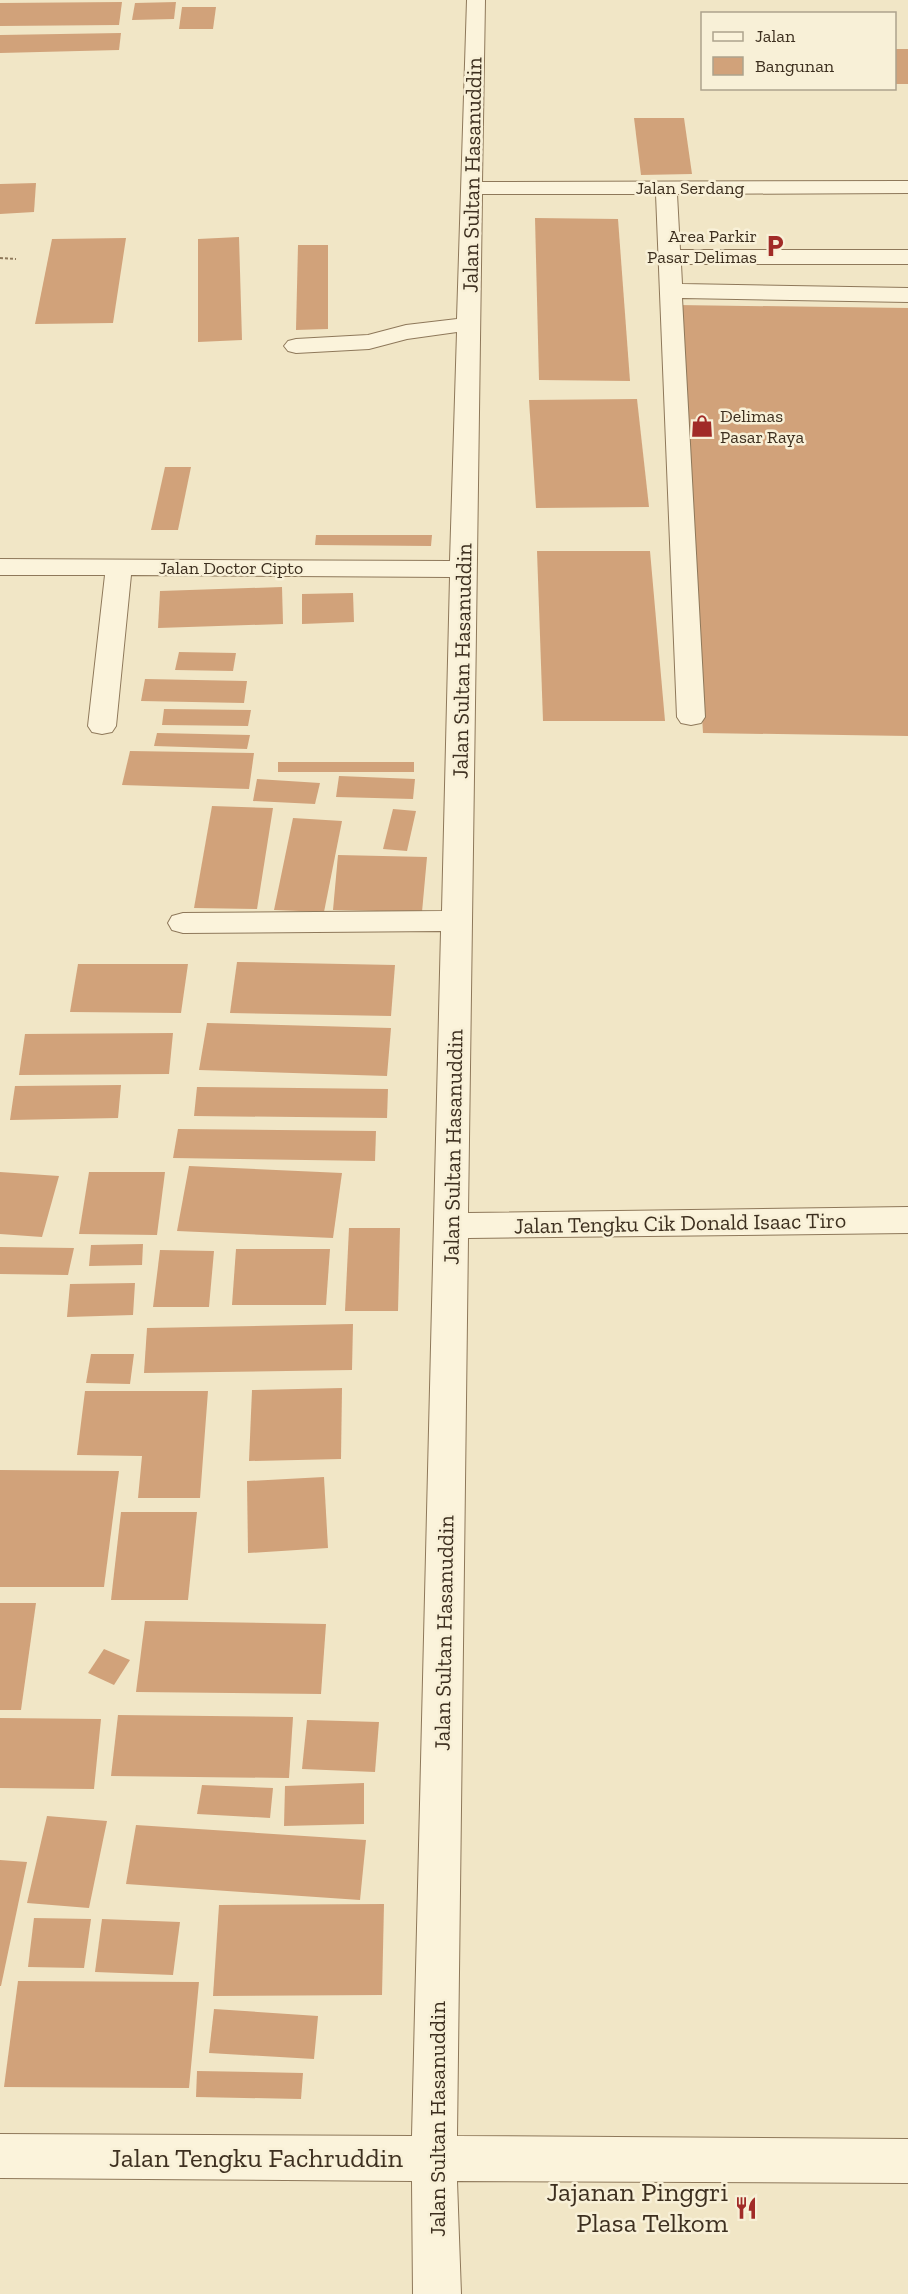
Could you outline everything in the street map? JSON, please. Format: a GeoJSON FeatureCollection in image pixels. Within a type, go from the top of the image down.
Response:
{"type":"FeatureCollection","features":[{"type":"Feature","properties":{"kind":"street","name":"Jalan Sultan Hasanuddin"},"geometry":{"type":"LineString","coordinates":[[437,2294],[434,2160],[463,569],[476,0]]}},
{"type":"Feature","properties":{"kind":"street","name":"Jalan Serdang"},"geometry":{"type":"LineString","coordinates":[[472,188],[908,188]]}},
{"type":"Feature","properties":{"kind":"street"},"geometry":{"type":"LineString","coordinates":[[666,188],[691,717]]}},
{"type":"Feature","properties":{"kind":"street"},"geometry":{"type":"LineString","coordinates":[[671,257],[908,257]]}},
{"type":"Feature","properties":{"kind":"street"},"geometry":{"type":"LineString","coordinates":[[672,291],[908,295]]}},
{"type":"Feature","properties":{"kind":"street"},"geometry":{"type":"LineString","coordinates":[[296,346],[369,342],[406,332],[469,324]]}},
{"type":"Feature","properties":{"kind":"street","name":"Jalan Doctor Cipto"},"geometry":{"type":"LineString","coordinates":[[0,567],[463,569]]}},
{"type":"Feature","properties":{"kind":"street"},"geometry":{"type":"LineString","coordinates":[[102,726],[119,568]]}},
{"type":"Feature","properties":{"kind":"street"},"geometry":{"type":"LineString","coordinates":[[183,922],[458,921]]}},
{"type":"Feature","properties":{"kind":"street","name":"Jalan Tengku Cik Donald Isaac Tiro"},"geometry":{"type":"LineString","coordinates":[[452,1226],[908,1220]]}},
{"type":"Feature","properties":{"kind":"street","name":"Jalan Tengku Fachruddin"},"geometry":{"type":"LineString","coordinates":[[0,2156],[908,2161]]}},
{"type":"Feature","properties":{"kind":"path"},"geometry":{"type":"LineString","coordinates":[[0,258],[16,259]]}},
{"type":"Feature","properties":{"kind":"building"},"geometry":{"type":"Polygon","coordinates":[[[122,2],[119,25],[0,26],[0,3],[122,2]]]}},
{"type":"Feature","properties":{"kind":"building"},"geometry":{"type":"Polygon","coordinates":[[[176,2],[174,19],[132,20],[135,3],[176,2]]]}},
{"type":"Feature","properties":{"kind":"building"},"geometry":{"type":"Polygon","coordinates":[[[182,7],[216,7],[213,29],[179,29],[182,7]]]}},
{"type":"Feature","properties":{"kind":"building"},"geometry":{"type":"Polygon","coordinates":[[[121,33],[119,50],[0,53],[0,35],[121,33]]]}},
{"type":"Feature","properties":{"kind":"building"},"geometry":{"type":"Polygon","coordinates":[[[896,49],[908,49],[908,84],[896,84],[896,49]]]}},
{"type":"Feature","properties":{"kind":"building"},"geometry":{"type":"Polygon","coordinates":[[[634,118],[684,118],[692,174],[641,175],[634,118]]]}},
{"type":"Feature","properties":{"kind":"building"},"geometry":{"type":"Polygon","coordinates":[[[36,183],[34,212],[0,214],[0,184],[36,183]]]}},
{"type":"Feature","properties":{"kind":"building"},"geometry":{"type":"Polygon","coordinates":[[[535,218],[618,219],[630,381],[539,380],[535,218]]]}},
{"type":"Feature","properties":{"kind":"building"},"geometry":{"type":"Polygon","coordinates":[[[239,237],[242,340],[198,342],[198,239],[239,237]]]}},
{"type":"Feature","properties":{"kind":"building"},"geometry":{"type":"Polygon","coordinates":[[[126,238],[113,323],[35,324],[52,239],[126,238]]]}},
{"type":"Feature","properties":{"kind":"building"},"geometry":{"type":"Polygon","coordinates":[[[298,245],[328,245],[328,329],[296,330],[298,245]]]}},
{"type":"Feature","properties":{"kind":"building"},"geometry":{"type":"Polygon","coordinates":[[[677,305],[908,308],[908,736],[703,733],[677,305]]]}},
{"type":"Feature","properties":{"kind":"building"},"geometry":{"type":"Polygon","coordinates":[[[637,399],[649,507],[536,508],[529,400],[637,399]]]}},
{"type":"Feature","properties":{"kind":"building"},"geometry":{"type":"Polygon","coordinates":[[[165,467],[191,467],[178,530],[151,530],[165,467]]]}},
{"type":"Feature","properties":{"kind":"building"},"geometry":{"type":"Polygon","coordinates":[[[316,535],[432,535],[431,546],[315,545],[316,535]]]}},
{"type":"Feature","properties":{"kind":"building"},"geometry":{"type":"Polygon","coordinates":[[[537,551],[650,551],[665,721],[543,721],[537,551]]]}},
{"type":"Feature","properties":{"kind":"building"},"geometry":{"type":"Polygon","coordinates":[[[282,587],[283,624],[158,628],[160,591],[282,587]]]}},
{"type":"Feature","properties":{"kind":"building"},"geometry":{"type":"Polygon","coordinates":[[[353,593],[354,622],[302,624],[302,594],[353,593]]]}},
{"type":"Feature","properties":{"kind":"building"},"geometry":{"type":"Polygon","coordinates":[[[179,652],[236,653],[233,671],[175,670],[179,652]]]}},
{"type":"Feature","properties":{"kind":"building"},"geometry":{"type":"Polygon","coordinates":[[[145,679],[247,681],[244,703],[141,701],[145,679]]]}},
{"type":"Feature","properties":{"kind":"building"},"geometry":{"type":"Polygon","coordinates":[[[164,709],[251,710],[248,726],[162,725],[164,709]]]}},
{"type":"Feature","properties":{"kind":"building"},"geometry":{"type":"Polygon","coordinates":[[[157,733],[250,735],[247,749],[154,746],[157,733]]]}},
{"type":"Feature","properties":{"kind":"building"},"geometry":{"type":"Polygon","coordinates":[[[130,751],[254,753],[249,789],[122,785],[130,751]]]}},
{"type":"Feature","properties":{"kind":"building"},"geometry":{"type":"Polygon","coordinates":[[[278,762],[414,762],[414,772],[278,772],[278,762]]]}},
{"type":"Feature","properties":{"kind":"building"},"geometry":{"type":"Polygon","coordinates":[[[339,776],[415,779],[413,799],[336,797],[339,776]]]}},
{"type":"Feature","properties":{"kind":"building"},"geometry":{"type":"Polygon","coordinates":[[[257,779],[320,783],[315,804],[253,801],[257,779]]]}},
{"type":"Feature","properties":{"kind":"building"},"geometry":{"type":"Polygon","coordinates":[[[212,806],[273,808],[257,909],[194,908],[212,806]]]}},
{"type":"Feature","properties":{"kind":"building"},"geometry":{"type":"Polygon","coordinates":[[[393,809],[416,811],[407,851],[383,849],[393,809]]]}},
{"type":"Feature","properties":{"kind":"building"},"geometry":{"type":"Polygon","coordinates":[[[293,818],[342,821],[324,912],[274,910],[293,818]]]}},
{"type":"Feature","properties":{"kind":"building"},"geometry":{"type":"Polygon","coordinates":[[[338,855],[427,857],[422,912],[333,910],[338,855]]]}},
{"type":"Feature","properties":{"kind":"building"},"geometry":{"type":"Polygon","coordinates":[[[237,962],[395,965],[391,1016],[230,1013],[237,962]]]}},
{"type":"Feature","properties":{"kind":"building"},"geometry":{"type":"Polygon","coordinates":[[[78,964],[188,964],[181,1013],[70,1012],[78,964]]]}},
{"type":"Feature","properties":{"kind":"building"},"geometry":{"type":"Polygon","coordinates":[[[207,1023],[391,1028],[387,1076],[199,1070],[207,1023]]]}},
{"type":"Feature","properties":{"kind":"building"},"geometry":{"type":"Polygon","coordinates":[[[173,1033],[169,1074],[19,1075],[25,1034],[173,1033]]]}},
{"type":"Feature","properties":{"kind":"building"},"geometry":{"type":"Polygon","coordinates":[[[121,1085],[118,1118],[10,1120],[15,1086],[121,1085]]]}},
{"type":"Feature","properties":{"kind":"building"},"geometry":{"type":"Polygon","coordinates":[[[197,1087],[388,1089],[387,1118],[194,1116],[197,1087]]]}},
{"type":"Feature","properties":{"kind":"building"},"geometry":{"type":"Polygon","coordinates":[[[178,1129],[376,1131],[375,1161],[173,1158],[178,1129]]]}},
{"type":"Feature","properties":{"kind":"building"},"geometry":{"type":"Polygon","coordinates":[[[189,1166],[342,1173],[333,1238],[177,1231],[189,1166]]]}},
{"type":"Feature","properties":{"kind":"building"},"geometry":{"type":"Polygon","coordinates":[[[0,1172],[59,1176],[42,1237],[0,1234],[0,1172]]]}},
{"type":"Feature","properties":{"kind":"building"},"geometry":{"type":"Polygon","coordinates":[[[89,1172],[165,1172],[157,1235],[79,1234],[89,1172]]]}},
{"type":"Feature","properties":{"kind":"building"},"geometry":{"type":"Polygon","coordinates":[[[349,1228],[400,1228],[398,1311],[345,1311],[349,1228]]]}},
{"type":"Feature","properties":{"kind":"building"},"geometry":{"type":"Polygon","coordinates":[[[143,1244],[142,1265],[89,1266],[91,1245],[143,1244]]]}},
{"type":"Feature","properties":{"kind":"building"},"geometry":{"type":"Polygon","coordinates":[[[0,1247],[74,1248],[68,1275],[0,1274],[0,1247]]]}},
{"type":"Feature","properties":{"kind":"building"},"geometry":{"type":"Polygon","coordinates":[[[236,1249],[330,1249],[326,1305],[232,1305],[236,1249]]]}},
{"type":"Feature","properties":{"kind":"building"},"geometry":{"type":"Polygon","coordinates":[[[160,1250],[214,1251],[209,1307],[153,1307],[160,1250]]]}},
{"type":"Feature","properties":{"kind":"building"},"geometry":{"type":"Polygon","coordinates":[[[135,1283],[133,1315],[67,1317],[70,1284],[135,1283]]]}},
{"type":"Feature","properties":{"kind":"building"},"geometry":{"type":"Polygon","coordinates":[[[353,1324],[352,1370],[144,1373],[147,1328],[353,1324]]]}},
{"type":"Feature","properties":{"kind":"building"},"geometry":{"type":"Polygon","coordinates":[[[91,1354],[134,1354],[130,1384],[86,1383],[91,1354]]]}},
{"type":"Feature","properties":{"kind":"building"},"geometry":{"type":"Polygon","coordinates":[[[342,1388],[341,1459],[249,1461],[252,1390],[342,1388]]]}},
{"type":"Feature","properties":{"kind":"building"},"geometry":{"type":"Polygon","coordinates":[[[85,1391],[208,1391],[200,1498],[138,1498],[142,1456],[77,1455],[85,1391]]]}},
{"type":"Feature","properties":{"kind":"building"},"geometry":{"type":"Polygon","coordinates":[[[0,1470],[119,1471],[104,1587],[0,1587],[0,1470]]]}},
{"type":"Feature","properties":{"kind":"building"},"geometry":{"type":"Polygon","coordinates":[[[324,1477],[328,1548],[248,1553],[247,1481],[324,1477]]]}},
{"type":"Feature","properties":{"kind":"building"},"geometry":{"type":"Polygon","coordinates":[[[121,1512],[197,1512],[188,1600],[111,1600],[121,1512]]]}},
{"type":"Feature","properties":{"kind":"building"},"geometry":{"type":"Polygon","coordinates":[[[0,1603],[36,1603],[21,1710],[0,1710],[0,1603]]]}},
{"type":"Feature","properties":{"kind":"building"},"geometry":{"type":"Polygon","coordinates":[[[145,1621],[326,1624],[321,1694],[136,1692],[145,1621]]]}},
{"type":"Feature","properties":{"kind":"building"},"geometry":{"type":"Polygon","coordinates":[[[104,1649],[130,1660],[114,1685],[88,1673],[104,1649]]]}},
{"type":"Feature","properties":{"kind":"building"},"geometry":{"type":"Polygon","coordinates":[[[118,1715],[293,1717],[289,1778],[111,1776],[118,1715]]]}},
{"type":"Feature","properties":{"kind":"building"},"geometry":{"type":"Polygon","coordinates":[[[0,1718],[101,1719],[94,1789],[0,1788],[0,1718]]]}},
{"type":"Feature","properties":{"kind":"building"},"geometry":{"type":"Polygon","coordinates":[[[307,1720],[379,1722],[375,1772],[302,1769],[307,1720]]]}},
{"type":"Feature","properties":{"kind":"building"},"geometry":{"type":"Polygon","coordinates":[[[364,1783],[364,1824],[284,1826],[285,1786],[364,1783]]]}},
{"type":"Feature","properties":{"kind":"building"},"geometry":{"type":"Polygon","coordinates":[[[202,1785],[273,1788],[270,1818],[197,1814],[202,1785]]]}},
{"type":"Feature","properties":{"kind":"building"},"geometry":{"type":"Polygon","coordinates":[[[47,1816],[107,1821],[89,1908],[27,1903],[47,1816]]]}},
{"type":"Feature","properties":{"kind":"building"},"geometry":{"type":"Polygon","coordinates":[[[136,1825],[366,1840],[360,1900],[126,1884],[136,1825]]]}},
{"type":"Feature","properties":{"kind":"building"},"geometry":{"type":"Polygon","coordinates":[[[0,1860],[27,1862],[1,1986],[0,1986],[0,1860]]]}},
{"type":"Feature","properties":{"kind":"building"},"geometry":{"type":"Polygon","coordinates":[[[384,1904],[382,1995],[213,1996],[219,1905],[384,1904]]]}},
{"type":"Feature","properties":{"kind":"building"},"geometry":{"type":"Polygon","coordinates":[[[34,1918],[91,1919],[84,1968],[28,1967],[34,1918]]]}},
{"type":"Feature","properties":{"kind":"building"},"geometry":{"type":"Polygon","coordinates":[[[102,1919],[180,1922],[173,1975],[95,1972],[102,1919]]]}},
{"type":"Feature","properties":{"kind":"building"},"geometry":{"type":"Polygon","coordinates":[[[18,1981],[199,1982],[189,2088],[4,2087],[18,1981]]]}},
{"type":"Feature","properties":{"kind":"building"},"geometry":{"type":"Polygon","coordinates":[[[214,2009],[318,2016],[314,2059],[209,2053],[214,2009]]]}},
{"type":"Feature","properties":{"kind":"building"},"geometry":{"type":"Polygon","coordinates":[[[197,2071],[303,2073],[301,2099],[196,2097],[197,2071]]]}},
{"type":"Feature","properties":{"kind":"place","name":"Area Parkir Pasar Delimas"},"geometry":{"type":"Point","coordinates":[775,246]}},
{"type":"Feature","properties":{"kind":"place","name":"Delimas Pasar Raya"},"geometry":{"type":"Point","coordinates":[702,426]}},
{"type":"Feature","properties":{"kind":"place","name":"Jajanan Pinggri Plasa Telkom"},"geometry":{"type":"Point","coordinates":[746,2208]}}]}
